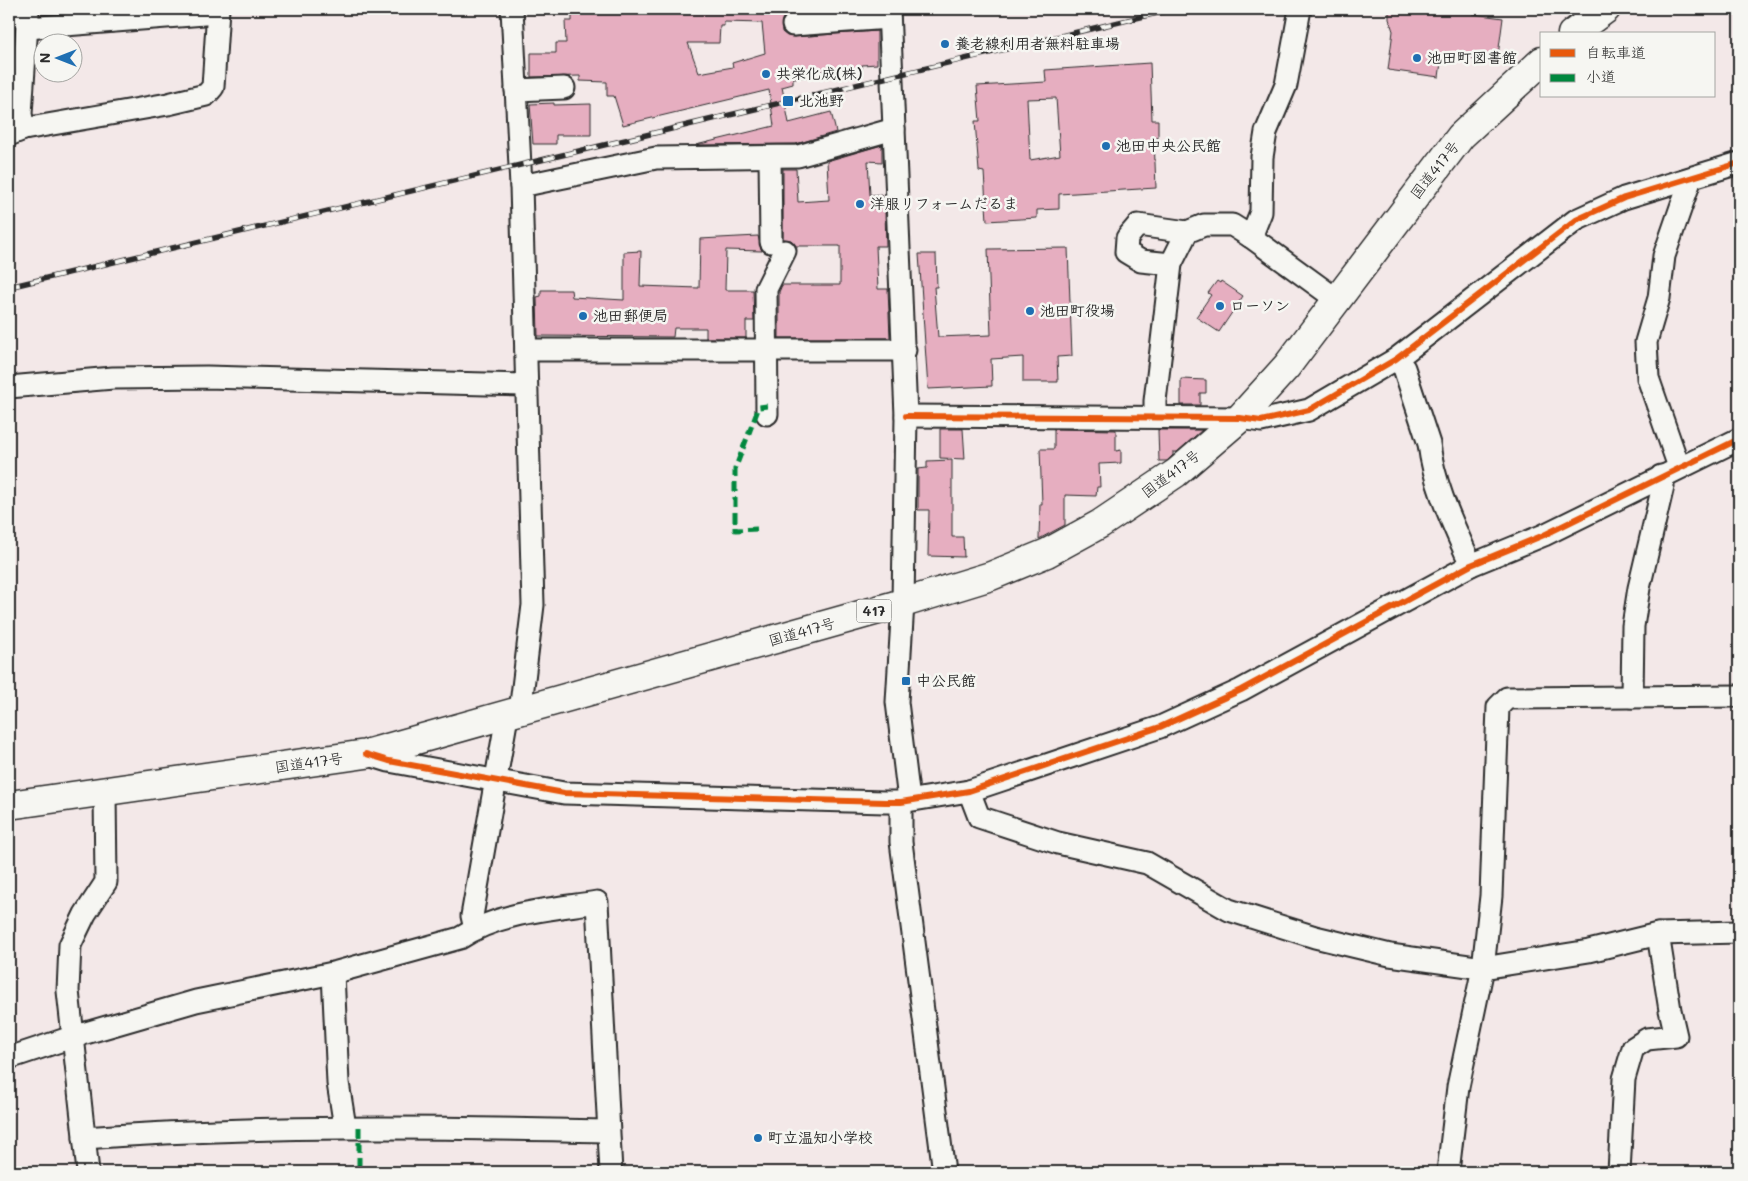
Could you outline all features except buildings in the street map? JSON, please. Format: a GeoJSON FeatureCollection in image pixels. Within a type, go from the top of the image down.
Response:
{"type":"FeatureCollection","features":[{"type":"Feature","properties":{"kind":"highway"},"geometry":{"type":"LineString","coordinates":[[1575,32],[1606,9]]}},
{"type":"Feature","properties":{"kind":"highway","name":"国道417号"},"geometry":{"type":"LineString","coordinates":[[9,805],[105,793],[366,754],[514,714],[903,603],[991,576],[1047,553],[1100,524],[1176,473],[1240,418],[1287,366],[1461,136],[1540,63]]}},
{"type":"Feature","properties":{"kind":"street"},"geometry":{"type":"LineString","coordinates":[[475,929],[472,916],[497,780],[514,714],[533,605],[521,186],[512,9]]}},
{"type":"Feature","properties":{"kind":"street"},"geometry":{"type":"LineString","coordinates":[[1251,237],[1261,212],[1262,157],[1266,132],[1286,85],[1300,9]]}},
{"type":"Feature","properties":{"kind":"street"},"geometry":{"type":"LineString","coordinates":[[218,11],[213,87],[206,95],[168,104],[16,132],[21,114],[23,17],[218,11]]}},
{"type":"Feature","properties":{"kind":"street"},"geometry":{"type":"LineString","coordinates":[[793,25],[889,13],[905,350],[906,416],[903,603],[897,702],[905,801],[901,842],[944,1172]]}},
{"type":"Feature","properties":{"kind":"street"},"geometry":{"type":"LineString","coordinates":[[516,90],[564,88]]}},
{"type":"Feature","properties":{"kind":"street"},"geometry":{"type":"LineString","coordinates":[[521,186],[656,158],[798,156],[894,129]]}},
{"type":"Feature","properties":{"kind":"street"},"geometry":{"type":"LineString","coordinates":[[767,414],[766,289],[778,247],[770,156]]}},
{"type":"Feature","properties":{"kind":"street"},"geometry":{"type":"LineString","coordinates":[[906,416],[1240,418],[1261,421],[1309,410],[1396,359],[1576,220],[1624,198],[1739,163]]}},
{"type":"Feature","properties":{"kind":"street"},"geometry":{"type":"LineString","coordinates":[[1632,697],[1633,626],[1639,588],[1663,486],[1670,471],[1648,378],[1646,342],[1659,298],[1664,256],[1691,178]]}},
{"type":"Feature","properties":{"kind":"street"},"geometry":{"type":"LineString","coordinates":[[1170,264],[1141,261],[1126,252],[1127,238],[1138,225],[1187,232],[1204,225],[1232,225],[1336,299]]}},
{"type":"Feature","properties":{"kind":"street"},"geometry":{"type":"LineString","coordinates":[[1155,417],[1155,400],[1170,264],[1187,232]]}},
{"type":"Feature","properties":{"kind":"street"},"geometry":{"type":"LineString","coordinates":[[526,350],[905,350]]}},
{"type":"Feature","properties":{"kind":"street"},"geometry":{"type":"LineString","coordinates":[[1396,359],[1404,368],[1429,444],[1430,456],[1449,516],[1472,565]]}},
{"type":"Feature","properties":{"kind":"street"},"geometry":{"type":"LineString","coordinates":[[9,387],[113,378],[207,377],[526,385]]}},
{"type":"Feature","properties":{"kind":"street"},"geometry":{"type":"LineString","coordinates":[[366,754],[389,761],[564,793],[905,801],[969,791],[1060,762],[1169,723],[1241,690],[1472,565],[1544,535],[1670,471],[1739,439]]}},
{"type":"Feature","properties":{"kind":"street"},"geometry":{"type":"LineString","coordinates":[[1448,1172],[1458,1087],[1483,968],[1491,896],[1498,707],[1508,698],[1739,696]]}},
{"type":"Feature","properties":{"kind":"street"},"geometry":{"type":"LineString","coordinates":[[969,791],[980,817],[1058,843],[1146,863],[1228,910],[1315,937],[1390,955],[1483,968],[1590,951],[1658,934],[1739,932]]}},
{"type":"Feature","properties":{"kind":"street"},"geometry":{"type":"LineString","coordinates":[[88,1172],[68,990],[70,945],[85,914],[106,882],[105,793]]}},
{"type":"Feature","properties":{"kind":"street"},"geometry":{"type":"LineString","coordinates":[[9,1058],[72,1037],[196,1001],[334,972],[460,938],[475,929],[522,914],[597,902],[607,1131],[611,1172]]}},
{"type":"Feature","properties":{"kind":"street"},"geometry":{"type":"LineString","coordinates":[[1619,1172],[1624,1079],[1633,1048],[1648,1039],[1676,1036],[1658,934]]}},
{"type":"Feature","properties":{"kind":"street"},"geometry":{"type":"LineString","coordinates":[[334,972],[338,1083],[345,1127]]}},
{"type":"Feature","properties":{"kind":"street"},"geometry":{"type":"LineString","coordinates":[[84,1138],[174,1131],[345,1127],[607,1131]]}},
{"type":"Feature","properties":{"kind":"railway"},"geometry":{"type":"LineString","coordinates":[[9,287],[1174,9]]}},
{"type":"Feature","properties":{"kind":"marked path"},"geometry":{"type":"LineString","coordinates":[[757,529],[735,530],[735,469],[759,407],[767,406]]}},
{"type":"Feature","properties":{"kind":"marked path"},"geometry":{"type":"LineString","coordinates":[[359,1127],[359,1172]]}},
{"type":"Feature","properties":{"kind":"cycle path"},"geometry":{"type":"LineString","coordinates":[[906,416],[1240,418],[1261,421],[1309,410],[1396,359],[1576,220],[1624,198],[1739,163]]}},
{"type":"Feature","properties":{"kind":"cycle path"},"geometry":{"type":"LineString","coordinates":[[366,754],[389,761],[564,793],[901,802],[969,791],[1160,727],[1241,690],[1471,565],[1544,535],[1739,439]]}},
{"type":"Feature","properties":{"kind":"place","name":"養老線利用者無料駐車場"},"geometry":{"type":"Point","coordinates":[945,44]}},
{"type":"Feature","properties":{"kind":"place","name":"池田町図書館"},"geometry":{"type":"Point","coordinates":[1417,58]}},
{"type":"Feature","properties":{"kind":"place","name":"共栄化成(株)"},"geometry":{"type":"Point","coordinates":[766,74]}},
{"type":"Feature","properties":{"kind":"place","name":"北池野"},"geometry":{"type":"Point","coordinates":[788,101]}},
{"type":"Feature","properties":{"kind":"place","name":"池田中央公民館"},"geometry":{"type":"Point","coordinates":[1106,146]}},
{"type":"Feature","properties":{"kind":"place","name":"洋服リフォームだるま"},"geometry":{"type":"Point","coordinates":[860,204]}},
{"type":"Feature","properties":{"kind":"place","name":"ローソン"},"geometry":{"type":"Point","coordinates":[1220,306]}},
{"type":"Feature","properties":{"kind":"place","name":"池田町役場"},"geometry":{"type":"Point","coordinates":[1030,311]}},
{"type":"Feature","properties":{"kind":"place","name":"池田郵便局"},"geometry":{"type":"Point","coordinates":[583,316]}},
{"type":"Feature","properties":{"kind":"place","name":"中公民館"},"geometry":{"type":"Point","coordinates":[906,681]}},
{"type":"Feature","properties":{"kind":"place","name":"町立温知小学校"},"geometry":{"type":"Point","coordinates":[758,1138]}}]}
